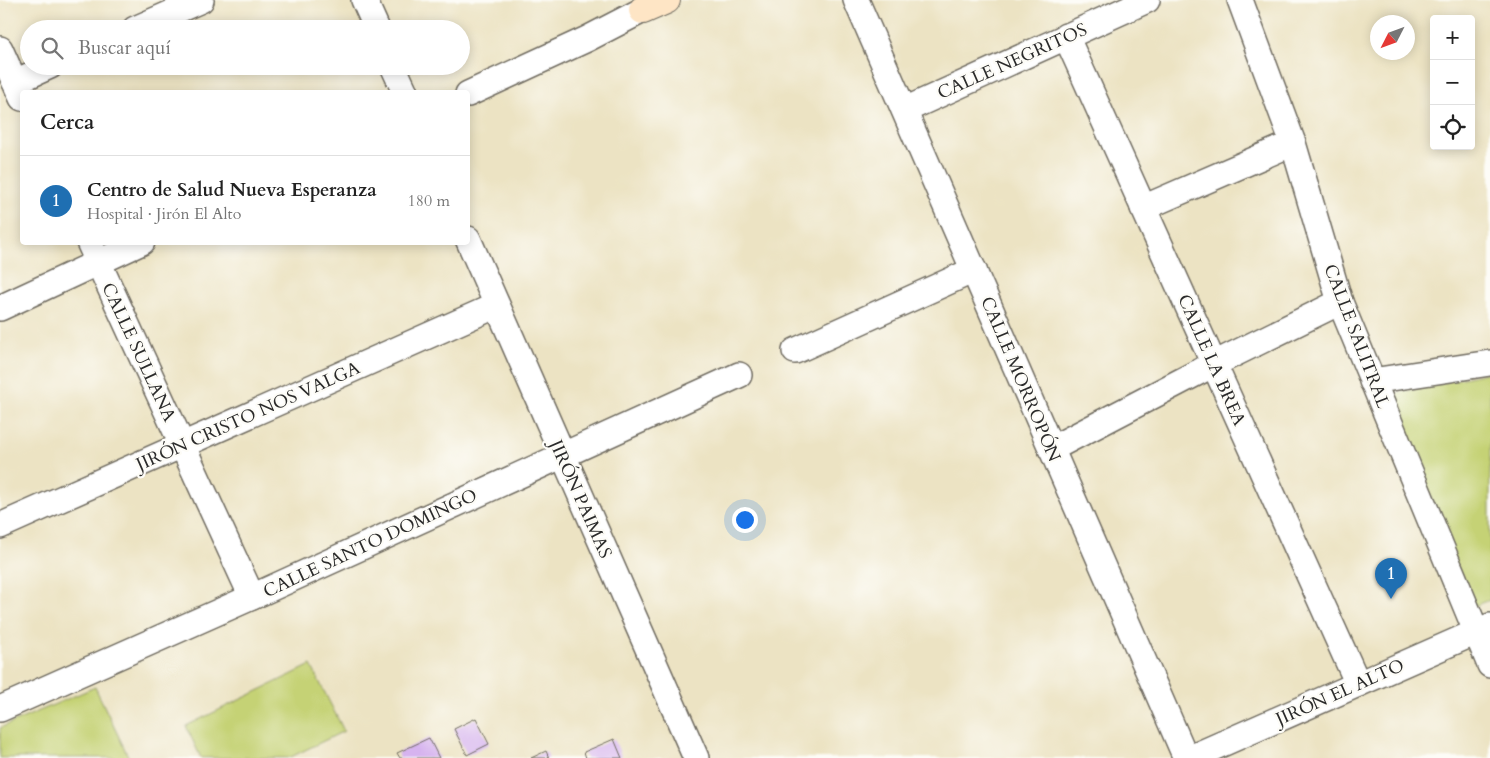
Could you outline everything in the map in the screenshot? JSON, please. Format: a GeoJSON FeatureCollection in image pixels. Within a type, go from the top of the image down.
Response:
{"type":"FeatureCollection","features":[{"type":"Feature","properties":{"kind":"street"},"geometry":{"type":"LineString","coordinates":[[156,20],[201,0]]}},
{"type":"Feature","properties":{"kind":"street"},"geometry":{"type":"LineString","coordinates":[[364,0],[373,20]]}},
{"type":"Feature","properties":{"kind":"street","name":"CALLE MORROPÓN"},"geometry":{"type":"LineString","coordinates":[[856,0],[1186,758]]}},
{"type":"Feature","properties":{"kind":"street","name":"CALLE NEGRITOS"},"geometry":{"type":"LineString","coordinates":[[904,110],[1147,0]]}},
{"type":"Feature","properties":{"kind":"street","name":"CALLE SALITRAL"},"geometry":{"type":"LineString","coordinates":[[1240,0],[1293,143],[1340,302],[1372,381],[1483,629],[1490,665]]}},
{"type":"Feature","properties":{"kind":"street"},"geometry":{"type":"LineString","coordinates":[[470,93],[655,5]]}},
{"type":"Feature","properties":{"kind":"street","name":"CALLE LA BREA"},"geometry":{"type":"LineString","coordinates":[[1066,36],[1358,684]]}},
{"type":"Feature","properties":{"kind":"street"},"geometry":{"type":"LineString","coordinates":[[0,49],[19,90],[38,75]]}},
{"type":"Feature","properties":{"kind":"street"},"geometry":{"type":"LineString","coordinates":[[398,75],[404,90]]}},
{"type":"Feature","properties":{"kind":"street"},"geometry":{"type":"LineString","coordinates":[[1143,208],[1293,143]]}},
{"type":"Feature","properties":{"kind":"street","name":"JIRÓN PAIMAS"},"geometry":{"type":"LineString","coordinates":[[470,244],[696,758]]}},
{"type":"Feature","properties":{"kind":"street"},"geometry":{"type":"LineString","coordinates":[[0,308],[94,253],[129,245]]}},
{"type":"Feature","properties":{"kind":"street","name":"CALLE SULLANA"},"geometry":{"type":"LineString","coordinates":[[94,253],[252,597]]}},
{"type":"Feature","properties":{"kind":"street"},"geometry":{"type":"LineString","coordinates":[[795,351],[974,270]]}},
{"type":"Feature","properties":{"kind":"street"},"geometry":{"type":"LineString","coordinates":[[1051,449],[1214,364],[1340,302]]}},
{"type":"Feature","properties":{"kind":"street","name":"JIRÓN CRISTO NOS VALGA"},"geometry":{"type":"LineString","coordinates":[[0,526],[496,306]]}},
{"type":"Feature","properties":{"kind":"street"},"geometry":{"type":"LineString","coordinates":[[1372,381],[1490,363]]}},
{"type":"Feature","properties":{"kind":"street","name":"CALLE SANTO DOMINGO"},"geometry":{"type":"LineString","coordinates":[[0,709],[739,376]]}},
{"type":"Feature","properties":{"kind":"street","name":"JIRÓN EL ALTO"},"geometry":{"type":"LineString","coordinates":[[1190,758],[1483,629]]}},
{"type":"Feature","properties":{"kind":"green space"},"geometry":{"type":"Polygon","coordinates":[[[1490,372],[1490,600],[1472,607],[1392,394],[1490,372]]]}},
{"type":"Feature","properties":{"kind":"green space"},"geometry":{"type":"Polygon","coordinates":[[[311,665],[344,731],[289,758],[201,758],[186,726],[311,665]]]}},
{"type":"Feature","properties":{"kind":"green space"},"geometry":{"type":"Polygon","coordinates":[[[95,687],[129,758],[0,758],[0,728],[95,687]]]}},
{"type":"Feature","properties":{"kind":"building"},"geometry":{"type":"Polygon","coordinates":[[[476,718],[489,744],[467,755],[454,729],[476,718]]]}},
{"type":"Feature","properties":{"kind":"building"},"geometry":{"type":"Polygon","coordinates":[[[429,738],[439,758],[400,758],[397,753],[429,738]]]}},
{"type":"Feature","properties":{"kind":"building"},"geometry":{"type":"Polygon","coordinates":[[[614,739],[622,758],[586,758],[584,752],[614,739]]]}},
{"type":"Feature","properties":{"kind":"building"},"geometry":{"type":"Polygon","coordinates":[[[546,751],[549,758],[531,758],[546,751]]]}},
{"type":"Feature","properties":{"kind":"place","name":"Centro de Salud Nueva Esperanza"},"geometry":{"type":"Point","coordinates":[1391,599]}}]}
